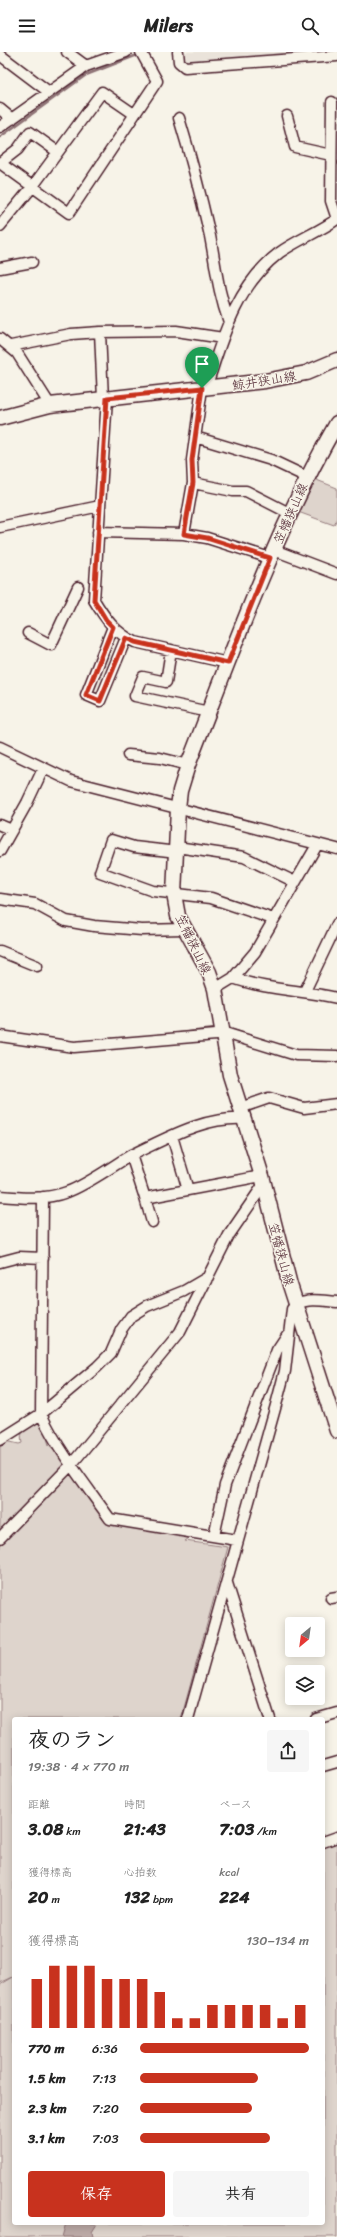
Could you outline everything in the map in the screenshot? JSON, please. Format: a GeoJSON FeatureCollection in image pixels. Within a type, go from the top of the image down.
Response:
{"type":"FeatureCollection","features":[{"type":"Feature","properties":{"kind":"main road","name":"鯨井狭山線"},"geometry":{"type":"LineString","coordinates":[[0,418],[50,405],[288,377],[313,370],[337,360]]}},
{"type":"Feature","properties":{"kind":"main road","name":"笠幡狭山線"},"geometry":{"type":"LineString","coordinates":[[337,423],[332,442],[307,478],[272,554],[188,765],[180,791],[178,808],[174,894],[178,916],[183,929],[208,972],[215,989],[230,1075],[263,1180],[296,1303],[337,1431]]}},
{"type":"Feature","properties":{"kind":"street"},"geometry":{"type":"LineString","coordinates":[[67,52],[86,66]]}},
{"type":"Feature","properties":{"kind":"street"},"geometry":{"type":"LineString","coordinates":[[0,128],[86,66],[126,52]]}},
{"type":"Feature","properties":{"kind":"street"},"geometry":{"type":"LineString","coordinates":[[178,52],[179,62],[185,67],[337,56]]}},
{"type":"Feature","properties":{"kind":"street"},"geometry":{"type":"LineString","coordinates":[[0,55],[49,92]]}},
{"type":"Feature","properties":{"kind":"street"},"geometry":{"type":"LineString","coordinates":[[58,152],[30,132],[18,149],[0,163],[69,213],[157,81],[143,55]]}},
{"type":"Feature","properties":{"kind":"street"},"geometry":{"type":"LineString","coordinates":[[0,226],[33,186],[102,92],[134,114]]}},
{"type":"Feature","properties":{"kind":"street"},"geometry":{"type":"LineString","coordinates":[[184,534],[193,483],[192,464],[195,437],[204,388],[229,322],[248,286],[266,265],[279,253],[337,219],[331,201],[332,102]]}},
{"type":"Feature","properties":{"kind":"street"},"geometry":{"type":"LineString","coordinates":[[0,109],[12,118]]}},
{"type":"Feature","properties":{"kind":"street"},"geometry":{"type":"LineString","coordinates":[[287,116],[295,147],[331,155]]}},
{"type":"Feature","properties":{"kind":"street"},"geometry":{"type":"LineString","coordinates":[[178,118],[191,157],[210,237],[216,280],[229,322]]}},
{"type":"Feature","properties":{"kind":"street"},"geometry":{"type":"LineString","coordinates":[[0,268],[32,262]]}},
{"type":"Feature","properties":{"kind":"street"},"geometry":{"type":"LineString","coordinates":[[11,346],[71,334],[100,332],[176,331],[223,338]]}},
{"type":"Feature","properties":{"kind":"street"},"geometry":{"type":"LineString","coordinates":[[100,332],[105,398],[94,600],[106,620],[126,638],[135,642],[228,663]]}},
{"type":"Feature","properties":{"kind":"street"},"geometry":{"type":"LineString","coordinates":[[0,339],[11,346],[21,357],[50,405]]}},
{"type":"Feature","properties":{"kind":"street"},"geometry":{"type":"LineString","coordinates":[[195,437],[271,460],[307,478]]}},
{"type":"Feature","properties":{"kind":"street"},"geometry":{"type":"LineString","coordinates":[[193,483],[233,492],[246,491],[291,514]]}},
{"type":"Feature","properties":{"kind":"street"},"geometry":{"type":"LineString","coordinates":[[0,527],[100,506]]}},
{"type":"Feature","properties":{"kind":"street"},"geometry":{"type":"LineString","coordinates":[[98,532],[184,534],[207,538],[272,554],[337,574]]}},
{"type":"Feature","properties":{"kind":"street"},"geometry":{"type":"LineString","coordinates":[[28,633],[51,645],[78,587]]}},
{"type":"Feature","properties":{"kind":"street"},"geometry":{"type":"LineString","coordinates":[[113,627],[86,695],[100,701],[126,638]]}},
{"type":"Feature","properties":{"kind":"street"},"geometry":{"type":"LineString","coordinates":[[171,650],[166,682],[143,677],[135,696],[209,712]]}},
{"type":"Feature","properties":{"kind":"street"},"geometry":{"type":"LineString","coordinates":[[0,747],[43,769],[71,781],[337,849]]}},
{"type":"Feature","properties":{"kind":"street"},"geometry":{"type":"LineString","coordinates":[[128,755],[160,758],[188,765]]}},
{"type":"Feature","properties":{"kind":"street"},"geometry":{"type":"LineString","coordinates":[[0,851],[43,769]]}},
{"type":"Feature","properties":{"kind":"street"},"geometry":{"type":"LineString","coordinates":[[0,825],[12,830]]}},
{"type":"Feature","properties":{"kind":"street"},"geometry":{"type":"LineString","coordinates":[[273,919],[211,898],[153,891],[100,872],[111,840],[134,847],[244,857],[295,882]]}},
{"type":"Feature","properties":{"kind":"street"},"geometry":{"type":"LineString","coordinates":[[215,989],[233,978],[255,952],[317,845]]}},
{"type":"Feature","properties":{"kind":"street"},"geometry":{"type":"LineString","coordinates":[[0,899],[35,904],[66,921],[106,928],[142,930],[183,929]]}},
{"type":"Feature","properties":{"kind":"street"},"geometry":{"type":"LineString","coordinates":[[305,991],[337,924]]}},
{"type":"Feature","properties":{"kind":"street"},"geometry":{"type":"LineString","coordinates":[[0,951],[37,966]]}},
{"type":"Feature","properties":{"kind":"street"},"geometry":{"type":"LineString","coordinates":[[233,978],[274,989],[305,991],[337,998]]}},
{"type":"Feature","properties":{"kind":"street"},"geometry":{"type":"LineString","coordinates":[[0,1036],[74,1047],[222,1034],[296,1055],[337,1056]]}},
{"type":"Feature","properties":{"kind":"street"},"geometry":{"type":"LineString","coordinates":[[0,1196],[20,1198],[43,1197],[67,1192],[131,1156],[172,1136],[214,1119],[242,1113],[269,1098],[304,1108],[337,1104]]}},
{"type":"Feature","properties":{"kind":"street"},"geometry":{"type":"LineString","coordinates":[[172,1136],[188,1190]]}},
{"type":"Feature","properties":{"kind":"street"},"geometry":{"type":"LineString","coordinates":[[131,1156],[152,1222]]}},
{"type":"Feature","properties":{"kind":"street"},"geometry":{"type":"LineString","coordinates":[[145,1198],[188,1190],[263,1180]]}},
{"type":"Feature","properties":{"kind":"street"},"geometry":{"type":"LineString","coordinates":[[0,1538],[71,1465],[180,1332],[229,1235],[263,1180]]}},
{"type":"Feature","properties":{"kind":"street"},"geometry":{"type":"LineString","coordinates":[[43,1197],[44,1258],[41,1414],[71,1465],[110,1519],[237,1540]]}},
{"type":"Feature","properties":{"kind":"street"},"geometry":{"type":"LineString","coordinates":[[0,1262],[19,1258],[44,1258]]}},
{"type":"Feature","properties":{"kind":"street"},"geometry":{"type":"LineString","coordinates":[[0,1440],[41,1414],[97,1367],[111,1353],[120,1330],[131,1316],[147,1306],[184,1291],[208,1277]]}},
{"type":"Feature","properties":{"kind":"street"},"geometry":{"type":"LineString","coordinates":[[189,1717],[285,1371],[290,1316],[296,1303],[303,1300],[337,1302]]}},
{"type":"Feature","properties":{"kind":"street"},"geometry":{"type":"LineString","coordinates":[[214,1536],[225,1485],[278,1350],[289,1331]]}},
{"type":"Feature","properties":{"kind":"street"},"geometry":{"type":"LineString","coordinates":[[227,1583],[269,1717]]}},
{"type":"Feature","properties":{"kind":"street"},"geometry":{"type":"LineString","coordinates":[[323,1717],[337,1713]]}},
{"type":"Feature","properties":{"kind":"street"},"geometry":{"type":"LineString","coordinates":[[325,1765],[337,1762]]}},
{"type":"Feature","properties":{"kind":"street"},"geometry":{"type":"LineString","coordinates":[[325,1841],[337,1837]]}},
{"type":"Feature","properties":{"kind":"shaded area"},"geometry":{"type":"Polygon","coordinates":[[[180,52],[337,52],[185,65],[180,52]]]}},
{"type":"Feature","properties":{"kind":"shaded area"},"geometry":{"type":"Polygon","coordinates":[[[314,479],[337,488],[337,518],[334,525],[298,512],[314,479]]]}},
{"type":"Feature","properties":{"kind":"shaded area"},"geometry":{"type":"Polygon","coordinates":[[[35,1422],[43,1424],[49,1445],[61,1456],[63,1465],[71,1470],[108,1521],[116,1525],[122,1524],[188,1534],[189,1538],[185,1541],[228,1547],[182,1717],[12,1717],[12,1977],[0,1983],[0,1445],[6,1441],[19,1444],[22,1443],[22,1433],[28,1426],[35,1422]]]}},
{"type":"Feature","properties":{"kind":"shaded area"},"geometry":{"type":"Polygon","coordinates":[[[337,1840],[337,2237],[0,2237],[0,1985],[12,1978],[12,2225],[325,2225],[325,1844],[337,1840]]]}},
{"type":"Feature","properties":{"kind":"shaded area"},"geometry":{"type":"Polygon","coordinates":[[[65,2225],[96,2225],[92,2232],[93,2237],[62,2237],[65,2225]]]}},
{"type":"Feature","properties":{"kind":"waterway"},"geometry":{"type":"LineString","coordinates":[[0,137],[86,75],[140,54]]}},
{"type":"Feature","properties":{"kind":"waterway"},"geometry":{"type":"LineString","coordinates":[[173,1034],[214,1029]]}},
{"type":"Feature","properties":{"kind":"waterway"},"geometry":{"type":"LineString","coordinates":[[232,1030],[260,1039]]}},
{"type":"Feature","properties":{"kind":"waterway"},"geometry":{"type":"LineString","coordinates":[[113,1039],[126,1038]]}},
{"type":"Feature","properties":{"kind":"route"},"geometry":{"type":"LineString","coordinates":[[202,388],[192,460],[193,483],[184,534],[207,538],[270,558],[228,663],[135,642],[126,638],[100,701],[86,695],[113,627],[106,620],[94,600],[107,398],[202,388]]}}]}
